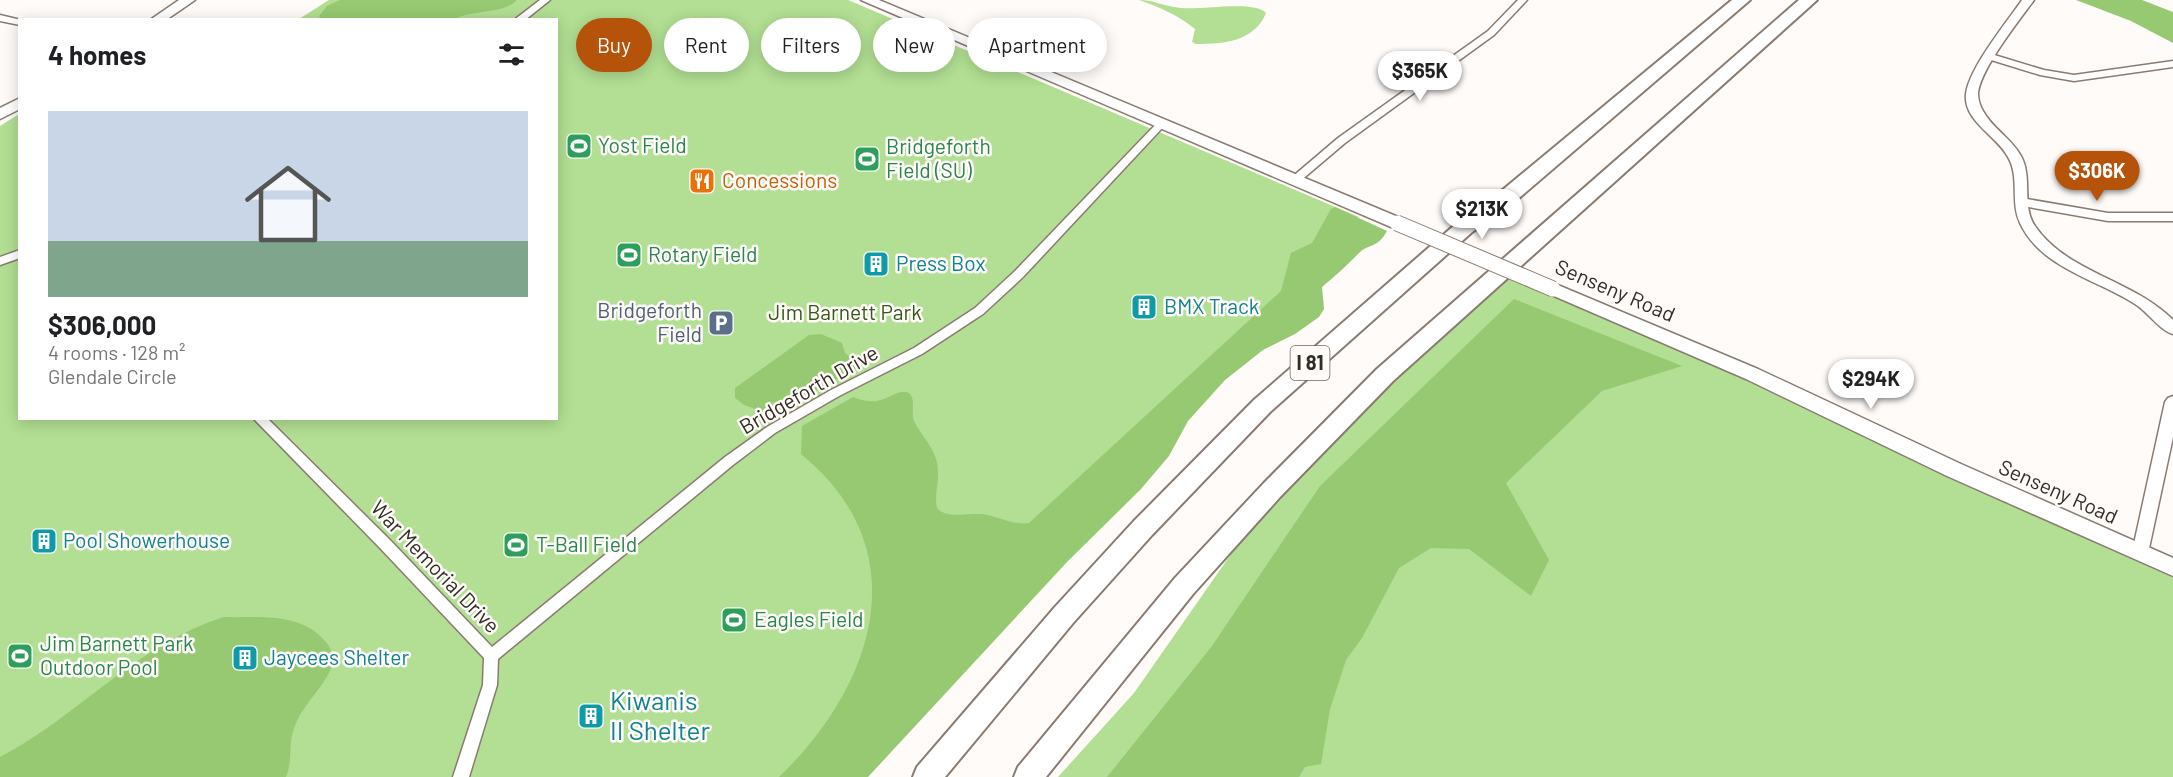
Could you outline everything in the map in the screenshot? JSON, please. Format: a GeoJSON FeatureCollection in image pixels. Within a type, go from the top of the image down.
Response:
{"type":"FeatureCollection","features":[{"type":"Feature","properties":{"kind":"highway","name":"I 81"},"geometry":{"type":"LineString","coordinates":[[927,777],[1064,615],[1143,528],[1263,406],[1464,228],[1512,193],[1742,0]]}},
{"type":"Feature","properties":{"kind":"highway"},"geometry":{"type":"LineString","coordinates":[[1028,777],[1184,586],[1272,490],[1385,375],[1809,0]]}},
{"type":"Feature","properties":{"kind":"main road"},"geometry":{"type":"LineString","coordinates":[[159,18],[188,0]]}},
{"type":"Feature","properties":{"kind":"main road","name":"Senseny Road"},"geometry":{"type":"LineString","coordinates":[[868,0],[1752,374],[1954,470],[2173,567]]}},
{"type":"Feature","properties":{"kind":"main road"},"geometry":{"type":"LineString","coordinates":[[0,114],[18,103]]}},
{"type":"Feature","properties":{"kind":"street"},"geometry":{"type":"LineString","coordinates":[[521,18],[546,0]]}},
{"type":"Feature","properties":{"kind":"street"},"geometry":{"type":"LineString","coordinates":[[1294,180],[1347,134],[1383,112],[1492,32],[1522,0]]}},
{"type":"Feature","properties":{"kind":"street"},"geometry":{"type":"LineString","coordinates":[[2028,0],[1974,87],[1973,104],[1977,113],[2013,153],[2019,165],[2022,176],[2022,211],[2030,230],[2049,249],[2146,306],[2171,324]]}},
{"type":"Feature","properties":{"kind":"street"},"geometry":{"type":"LineString","coordinates":[[0,18],[18,22]]}},
{"type":"Feature","properties":{"kind":"street"},"geometry":{"type":"LineString","coordinates":[[1991,57],[2043,73],[2074,78],[2173,64]]}},
{"type":"Feature","properties":{"kind":"street","name":"Bridgeforth Drive"},"geometry":{"type":"LineString","coordinates":[[491,656],[729,461],[771,430],[835,393],[918,351],[980,311],[1019,274],[1162,123]]}},
{"type":"Feature","properties":{"kind":"street"},"geometry":{"type":"LineString","coordinates":[[2021,202],[2108,217],[2173,218]]}},
{"type":"Feature","properties":{"kind":"street"},"geometry":{"type":"LineString","coordinates":[[0,261],[18,255]]}},
{"type":"Feature","properties":{"kind":"street"},"geometry":{"type":"LineString","coordinates":[[2140,553],[2173,402]]}},
{"type":"Feature","properties":{"kind":"street","name":"War Memorial Drive"},"geometry":{"type":"LineString","coordinates":[[261,420],[385,544],[491,656],[490,685],[461,777]]}},
{"type":"Feature","properties":{"kind":"green space","name":"Jim Barnett Park"},"geometry":{"type":"Polygon","coordinates":[[[329,0],[848,0],[890,18],[873,18],[873,72],[955,72],[955,45],[967,51],[967,72],[1018,72],[1359,217],[1212,358],[809,777],[0,777],[0,126],[18,115],[18,420],[558,420],[558,18],[301,18],[329,0]]]}},
{"type":"Feature","properties":{"kind":"green space"},"geometry":{"type":"Polygon","coordinates":[[[340,0],[517,0],[497,10],[458,18],[320,18],[319,16],[327,6],[340,0]]]}},
{"type":"Feature","properties":{"kind":"green space"},"geometry":{"type":"Polygon","coordinates":[[[1139,0],[1181,8],[1251,7],[1266,13],[1261,23],[1246,36],[1227,42],[1196,44],[1192,42],[1195,29],[1168,12],[1139,0]]]}},
{"type":"Feature","properties":{"kind":"green space"},"geometry":{"type":"Polygon","coordinates":[[[2076,0],[2142,0],[2173,12],[2173,43],[2131,21],[2076,0]]]}},
{"type":"Feature","properties":{"kind":"green space"},"geometry":{"type":"Polygon","coordinates":[[[1335,207],[1387,231],[1380,241],[1362,250],[1322,287],[1324,309],[1319,317],[1295,334],[1263,350],[1225,380],[1188,421],[1169,456],[1141,489],[1067,562],[868,777],[779,777],[812,741],[840,701],[859,660],[870,617],[871,574],[861,532],[838,492],[801,454],[802,426],[853,397],[872,401],[906,392],[913,400],[914,421],[933,451],[937,464],[937,508],[951,514],[985,515],[1016,523],[1029,523],[1281,291],[1291,253],[1312,243],[1331,209],[1335,207]]]}},
{"type":"Feature","properties":{"kind":"green space"},"geometry":{"type":"Polygon","coordinates":[[[1505,269],[2173,567],[2173,777],[1058,777],[1134,693],[1287,474],[1505,269]]]}},
{"type":"Feature","properties":{"kind":"green space"},"geometry":{"type":"Polygon","coordinates":[[[1514,299],[1682,366],[1602,391],[1506,483],[1549,560],[1531,596],[1469,549],[1431,548],[1399,568],[1362,638],[1346,660],[1330,709],[1321,764],[1305,767],[1299,777],[1107,777],[1212,646],[1320,486],[1514,299]]]}},
{"type":"Feature","properties":{"kind":"green space"},"geometry":{"type":"Polygon","coordinates":[[[821,334],[842,343],[845,353],[857,363],[855,369],[773,415],[744,405],[735,398],[735,388],[809,335],[821,334]]]}},
{"type":"Feature","properties":{"kind":"green space"},"geometry":{"type":"Polygon","coordinates":[[[224,617],[264,617],[291,621],[314,631],[324,640],[331,652],[332,664],[329,673],[301,713],[294,728],[286,777],[0,777],[0,757],[56,722],[163,644],[224,617]]]}},
{"type":"Feature","properties":{"kind":"place","name":"Yost Field"},"geometry":{"type":"Point","coordinates":[579,146]}},
{"type":"Feature","properties":{"kind":"place","name":"Bridgeforth Field (SU)"},"geometry":{"type":"Point","coordinates":[867,159]}},
{"type":"Feature","properties":{"kind":"place","name":"Concessions"},"geometry":{"type":"Point","coordinates":[702,181]}},
{"type":"Feature","properties":{"kind":"place","name":"Rotary Field"},"geometry":{"type":"Point","coordinates":[629,255]}},
{"type":"Feature","properties":{"kind":"place","name":"Press Box"},"geometry":{"type":"Point","coordinates":[876,264]}},
{"type":"Feature","properties":{"kind":"place","name":"BMX Track"},"geometry":{"type":"Point","coordinates":[1144,307]}},
{"type":"Feature","properties":{"kind":"place","name":"Bridgeforth Field"},"geometry":{"type":"Point","coordinates":[721,323]}},
{"type":"Feature","properties":{"kind":"place","name":"Pool Showerhouse"},"geometry":{"type":"Point","coordinates":[44,541]}},
{"type":"Feature","properties":{"kind":"place","name":"T-Ball Field"},"geometry":{"type":"Point","coordinates":[516,545]}},
{"type":"Feature","properties":{"kind":"place","name":"Eagles Field"},"geometry":{"type":"Point","coordinates":[734,620]}},
{"type":"Feature","properties":{"kind":"place","name":"Jim Barnett Park Outdoor Pool"},"geometry":{"type":"Point","coordinates":[20,656]}},
{"type":"Feature","properties":{"kind":"place","name":"Jaycees Shelter"},"geometry":{"type":"Point","coordinates":[245,658]}},
{"type":"Feature","properties":{"kind":"place","name":"Kiwanis II Shelter"},"geometry":{"type":"Point","coordinates":[591,716]}}]}
